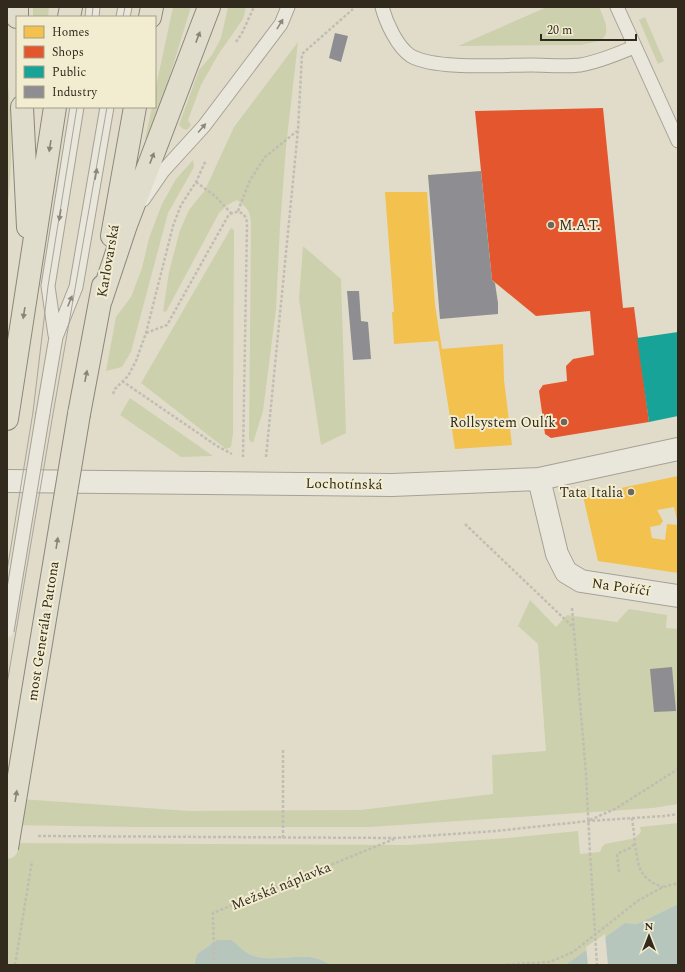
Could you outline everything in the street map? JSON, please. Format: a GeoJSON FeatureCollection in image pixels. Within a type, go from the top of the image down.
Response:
{"type":"FeatureCollection","features":[{"type":"Feature","properties":{"kind":"main road"},"geometry":{"type":"LineString","coordinates":[[101,300],[126,225],[209,7]]}},
{"type":"Feature","properties":{"kind":"main road"},"geometry":{"type":"LineString","coordinates":[[22,108],[30,274]]}},
{"type":"Feature","properties":{"kind":"main road"},"geometry":{"type":"LineString","coordinates":[[8,415],[56,108]]}},
{"type":"Feature","properties":{"kind":"main road","name":"Karlovarská"},"geometry":{"type":"LineString","coordinates":[[78,414],[101,300],[134,108]]}},
{"type":"Feature","properties":{"kind":"main road","name":"most Generála Pattona"},"geometry":{"type":"LineString","coordinates":[[7,848],[78,414]]}},
{"type":"Feature","properties":{"kind":"street","name":"Lochotínská"},"geometry":{"type":"LineString","coordinates":[[7,481],[392,485],[539,480],[678,449]]}},
{"type":"Feature","properties":{"kind":"street"},"geometry":{"type":"LineString","coordinates":[[539,480],[557,554],[566,572]]}},
{"type":"Feature","properties":{"kind":"street","name":"Na Poříčí"},"geometry":{"type":"LineString","coordinates":[[566,572],[581,581],[678,596]]}},
{"type":"Feature","properties":{"kind":"lane"},"geometry":{"type":"LineString","coordinates":[[126,225],[163,171],[204,126],[281,24],[288,7]]}},
{"type":"Feature","properties":{"kind":"lane"},"geometry":{"type":"LineString","coordinates":[[382,7],[385,18],[398,42],[410,55],[430,63],[452,65],[579,65],[608,57],[634,47]]}},
{"type":"Feature","properties":{"kind":"lane"},"geometry":{"type":"LineString","coordinates":[[617,7],[678,141]]}},
{"type":"Feature","properties":{"kind":"lane","name":"Karlovarská"},"geometry":{"type":"LineString","coordinates":[[56,337],[48,286],[77,108]]}},
{"type":"Feature","properties":{"kind":"lane","name":"Karlovarská"},"geometry":{"type":"LineString","coordinates":[[7,631],[56,337],[76,287],[107,108]]}},
{"type":"Feature","properties":{"kind":"path"},"geometry":{"type":"LineString","coordinates":[[262,483],[266,459],[298,130],[302,54],[353,9]]}},
{"type":"Feature","properties":{"kind":"path"},"geometry":{"type":"LineString","coordinates":[[238,212],[250,180],[265,157],[298,130]]}},
{"type":"Feature","properties":{"kind":"path"},"geometry":{"type":"LineString","coordinates":[[196,182],[215,196],[231,213]]}},
{"type":"Feature","properties":{"kind":"path"},"geometry":{"type":"LineString","coordinates":[[122,381],[217,446],[243,460],[247,220],[244,215],[238,212],[231,213]]}},
{"type":"Feature","properties":{"kind":"path"},"geometry":{"type":"LineString","coordinates":[[112,395],[115,389],[128,376],[136,361],[146,333],[167,325],[231,213]]}},
{"type":"Feature","properties":{"kind":"path"},"geometry":{"type":"LineString","coordinates":[[465,524],[574,628]]}},
{"type":"Feature","properties":{"kind":"path"},"geometry":{"type":"LineString","coordinates":[[566,572],[574,628],[586,774],[597,965]]}},
{"type":"Feature","properties":{"kind":"path"},"geometry":{"type":"LineString","coordinates":[[283,750],[283,838]]}},
{"type":"Feature","properties":{"kind":"path"},"geometry":{"type":"LineString","coordinates":[[588,821],[614,809],[678,769]]}},
{"type":"Feature","properties":{"kind":"path"},"geometry":{"type":"LineString","coordinates":[[36,836],[396,838],[496,831],[588,821],[678,814]]}},
{"type":"Feature","properties":{"kind":"path"},"geometry":{"type":"LineString","coordinates":[[632,818],[640,869],[654,885],[663,887]]}},
{"type":"Feature","properties":{"kind":"path","name":"Mežská náplavka"},"geometry":{"type":"LineString","coordinates":[[214,965],[213,913],[396,838]]}},
{"type":"Feature","properties":{"kind":"path"},"geometry":{"type":"LineString","coordinates":[[619,872],[617,854],[630,848],[635,842]]}},
{"type":"Feature","properties":{"kind":"path"},"geometry":{"type":"LineString","coordinates":[[502,965],[550,962],[573,952],[640,900],[663,887],[678,883]]}},
{"type":"Feature","properties":{"kind":"green space"},"geometry":{"type":"Polygon","coordinates":[[[33,7],[49,7],[48,16],[33,16],[33,7]]]}},
{"type":"Feature","properties":{"kind":"green space"},"geometry":{"type":"Polygon","coordinates":[[[173,7],[191,7],[150,140],[145,139],[152,108],[156,108],[156,86],[173,7]]]}},
{"type":"Feature","properties":{"kind":"green space"},"geometry":{"type":"Polygon","coordinates":[[[228,7],[246,7],[243,19],[218,55],[201,85],[188,120],[191,125],[187,130],[183,129],[179,125],[199,70],[212,55],[221,38],[228,7]]]}},
{"type":"Feature","properties":{"kind":"green space"},"geometry":{"type":"Polygon","coordinates":[[[547,7],[599,7],[606,24],[606,33],[599,41],[582,45],[458,46],[547,7]]]}},
{"type":"Feature","properties":{"kind":"green space"},"geometry":{"type":"Polygon","coordinates":[[[645,17],[664,61],[658,64],[639,20],[645,17]]]}},
{"type":"Feature","properties":{"kind":"green space"},"geometry":{"type":"Polygon","coordinates":[[[298,42],[286,147],[276,309],[263,411],[253,443],[249,440],[251,221],[250,214],[243,204],[237,200],[227,205],[219,213],[166,312],[163,311],[169,272],[180,230],[189,210],[205,190],[234,127],[298,42]]]}},
{"type":"Feature","properties":{"kind":"green space"},"geometry":{"type":"Polygon","coordinates":[[[7,75],[11,142],[7,210],[7,75]]]}},
{"type":"Feature","properties":{"kind":"green space"},"geometry":{"type":"Polygon","coordinates":[[[193,160],[194,167],[168,213],[131,352],[122,367],[106,371],[116,317],[131,297],[142,268],[149,238],[162,204],[176,179],[193,160]]]}},
{"type":"Feature","properties":{"kind":"green space"},"geometry":{"type":"Polygon","coordinates":[[[231,228],[234,230],[233,434],[231,447],[226,449],[141,383],[231,228]]]}},
{"type":"Feature","properties":{"kind":"green space"},"geometry":{"type":"Polygon","coordinates":[[[303,246],[341,279],[346,433],[321,445],[299,299],[303,246]]]}},
{"type":"Feature","properties":{"kind":"green space"},"geometry":{"type":"Polygon","coordinates":[[[130,398],[213,456],[181,457],[120,415],[130,398]]]}},
{"type":"Feature","properties":{"kind":"green space"},"geometry":{"type":"Polygon","coordinates":[[[530,600],[556,627],[567,615],[617,622],[629,609],[667,615],[666,628],[678,629],[678,804],[653,808],[370,827],[133,827],[7,825],[7,798],[189,811],[360,810],[493,794],[492,755],[546,751],[538,644],[518,626],[530,600]]]}},
{"type":"Feature","properties":{"kind":"green space"},"geometry":{"type":"Polygon","coordinates":[[[678,823],[678,904],[637,924],[625,923],[565,965],[330,965],[312,957],[259,957],[247,953],[232,940],[217,940],[197,954],[194,965],[7,965],[7,843],[408,845],[508,838],[578,831],[580,854],[600,852],[605,844],[635,838],[641,832],[640,827],[678,823]]]}},
{"type":"Feature","properties":{"kind":"shaded area"},"geometry":{"type":"Polygon","coordinates":[[[678,904],[678,965],[565,965],[625,923],[637,924],[678,904]]]}},
{"type":"Feature","properties":{"kind":"shaded area"},"geometry":{"type":"Polygon","coordinates":[[[217,940],[232,940],[247,953],[259,957],[312,957],[330,965],[194,965],[197,954],[217,940]]]}},
{"type":"Feature","properties":{"kind":"pier"},"geometry":{"type":"Polygon","coordinates":[[[605,934],[608,965],[588,965],[586,947],[605,934]]]}},
{"type":"Feature","properties":{"kind":"building: Homes"},"geometry":{"type":"Polygon","coordinates":[[[385,192],[427,192],[435,305],[442,349],[503,344],[504,380],[512,445],[455,449],[438,341],[394,344],[392,312],[394,312],[385,192]]]}},
{"type":"Feature","properties":{"kind":"building: Homes"},"geometry":{"type":"Polygon","coordinates":[[[678,476],[678,524],[674,507],[657,510],[663,521],[660,525],[650,527],[652,538],[665,540],[667,524],[678,525],[678,573],[598,561],[583,496],[678,476]]]}},
{"type":"Feature","properties":{"kind":"building: Shops","name":"M.A.T."},"geometry":{"type":"Polygon","coordinates":[[[603,108],[623,308],[634,307],[649,422],[551,438],[545,434],[539,391],[543,385],[567,381],[566,366],[573,359],[594,355],[590,311],[536,316],[492,280],[475,111],[603,108]]]}},
{"type":"Feature","properties":{"kind":"building: Public"},"geometry":{"type":"Polygon","coordinates":[[[678,332],[678,416],[649,422],[637,338],[678,332]]]}},
{"type":"Feature","properties":{"kind":"building: Industry"},"geometry":{"type":"Polygon","coordinates":[[[335,33],[348,36],[341,62],[329,58],[335,33]]]}},
{"type":"Feature","properties":{"kind":"building: Industry"},"geometry":{"type":"Polygon","coordinates":[[[481,171],[492,280],[495,283],[498,314],[440,319],[428,175],[481,171]]]}},
{"type":"Feature","properties":{"kind":"building: Industry"},"geometry":{"type":"Polygon","coordinates":[[[347,291],[359,291],[361,321],[368,322],[371,359],[353,360],[347,291]]]}},
{"type":"Feature","properties":{"kind":"building: Industry"},"geometry":{"type":"Polygon","coordinates":[[[672,667],[676,711],[654,712],[650,669],[672,667]]]}},
{"type":"Feature","properties":{"kind":"tram line"},"geometry":{"type":"LineString","coordinates":[[92,16],[93,7]]}},
{"type":"Feature","properties":{"kind":"tram line"},"geometry":{"type":"LineString","coordinates":[[123,16],[125,7]]}},
{"type":"Feature","properties":{"kind":"tram line"},"geometry":{"type":"LineString","coordinates":[[7,571],[33,412],[48,286],[77,108]]}},
{"type":"Feature","properties":{"kind":"tram line"},"geometry":{"type":"LineString","coordinates":[[7,684],[107,108]]}},
{"type":"Feature","properties":{"kind":"place","name":"M.A.T."},"geometry":{"type":"Point","coordinates":[551,225]}},
{"type":"Feature","properties":{"kind":"place","name":"Rollsystem Oulík"},"geometry":{"type":"Point","coordinates":[564,422]}},
{"type":"Feature","properties":{"kind":"place","name":"Tata Italia"},"geometry":{"type":"Point","coordinates":[631,492]}}]}
